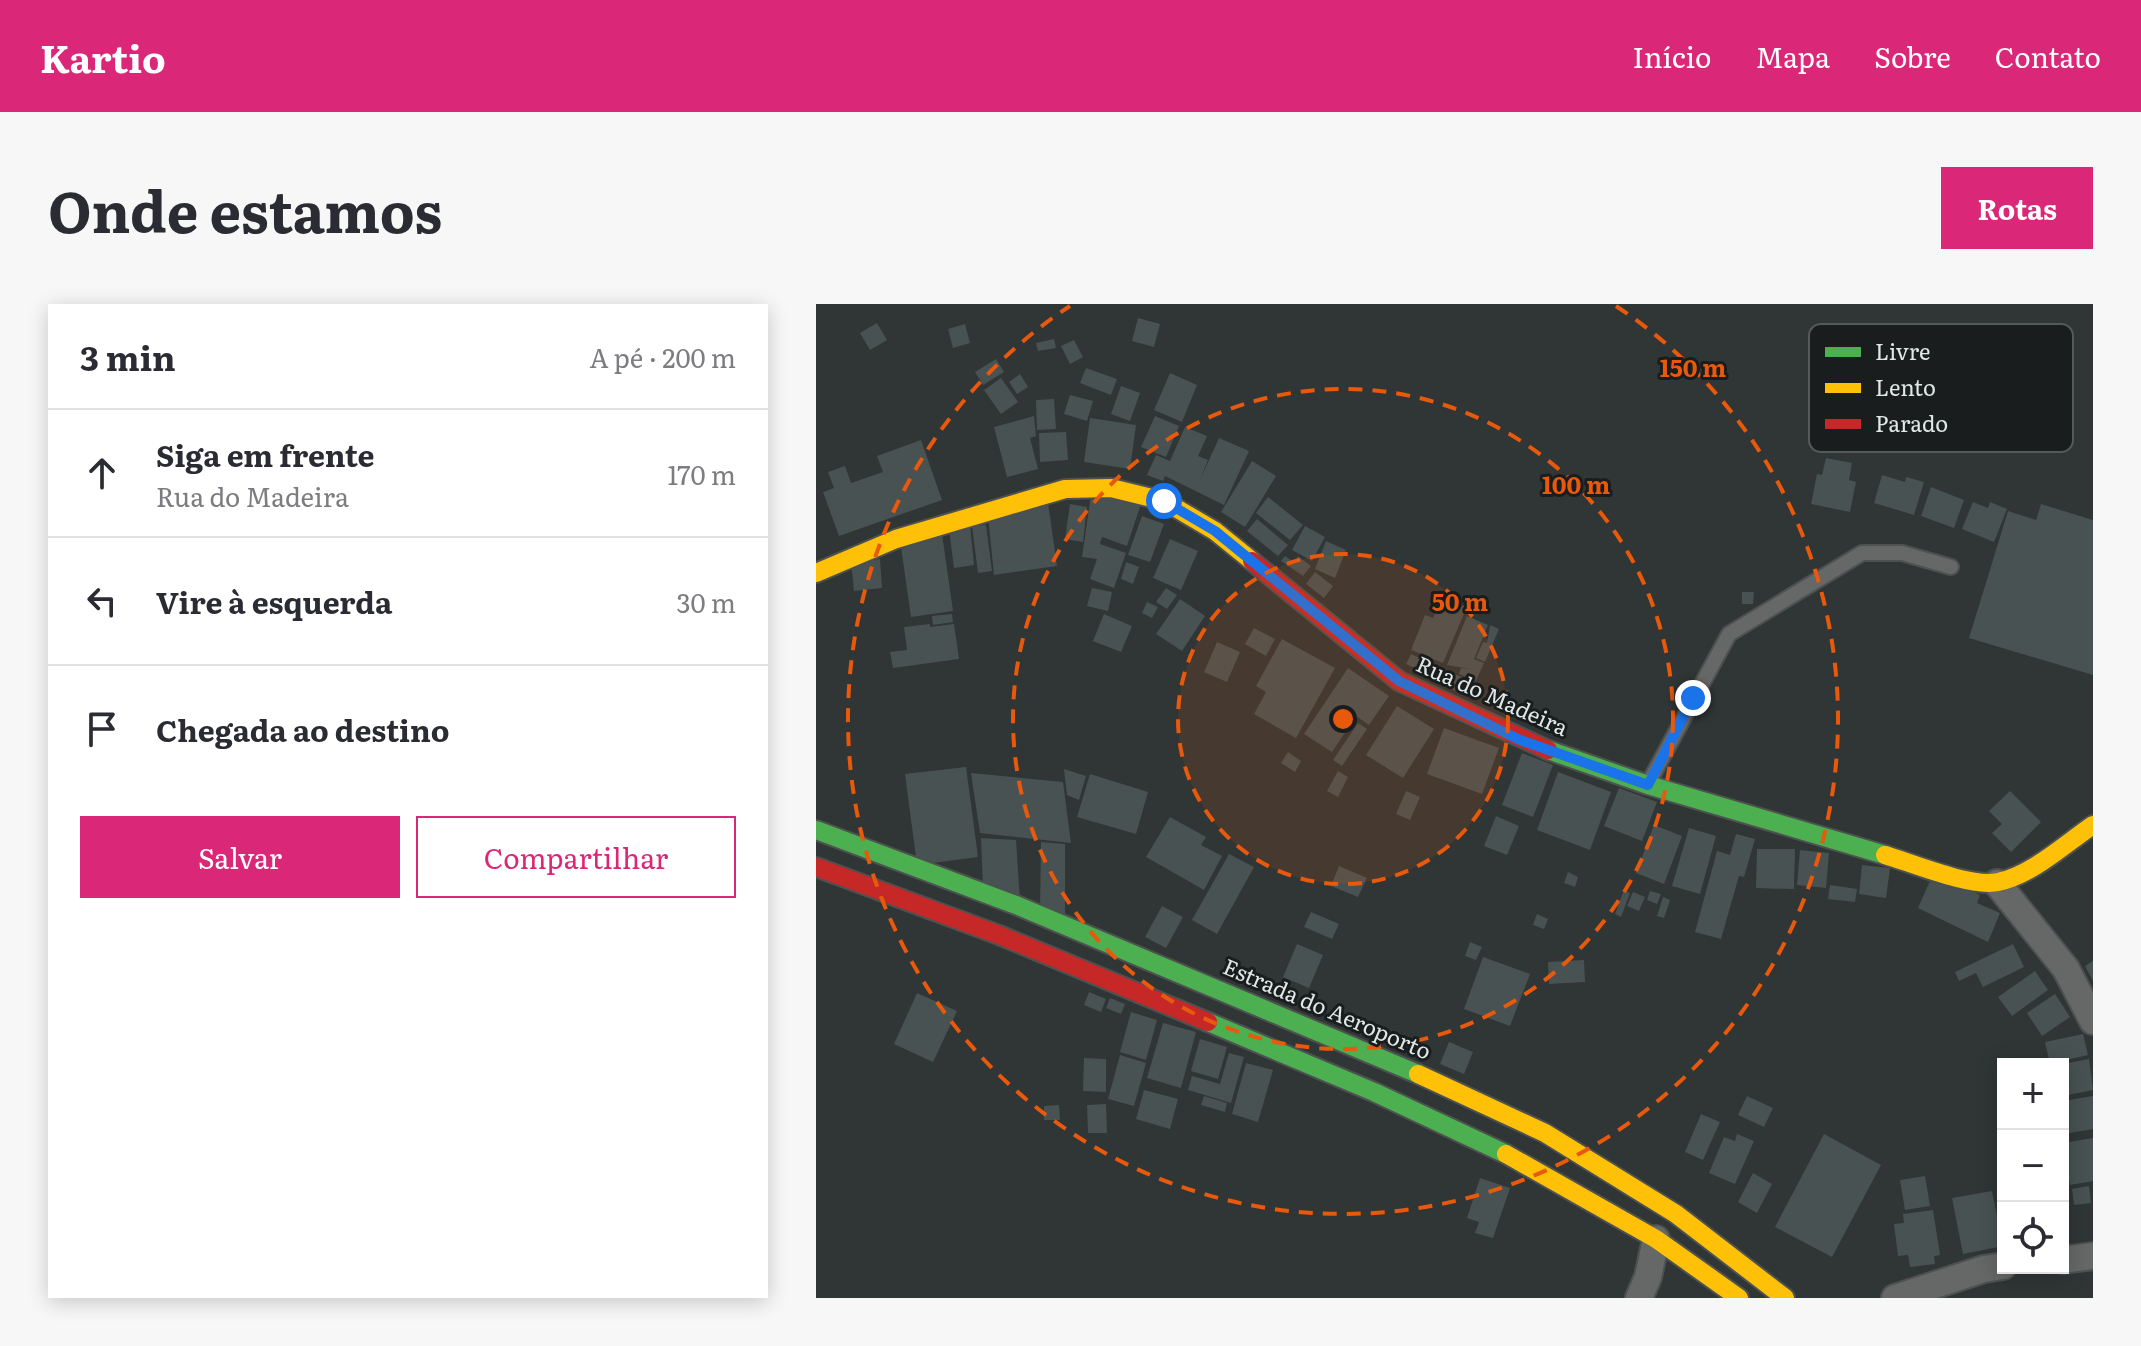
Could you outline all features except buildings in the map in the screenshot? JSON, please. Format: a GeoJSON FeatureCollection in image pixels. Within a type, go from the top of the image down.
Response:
{"type":"FeatureCollection","features":[{"type":"Feature","properties":{"kind":"main road","name":"Rua do Madeira"},"geometry":{"type":"LineString","coordinates":[[816,573],[896,539],[1065,489],[1111,488],[1164,501],[1215,531],[1399,681],[1520,740],[1648,785],[1967,879],[1997,883]]}},
{"type":"Feature","properties":{"kind":"main road"},"geometry":{"type":"LineString","coordinates":[[1997,883],[2028,869],[2093,825]]}},
{"type":"Feature","properties":{"kind":"main road","name":"Estrada do Aeroporto"},"geometry":{"type":"LineString","coordinates":[[816,830],[1016,905],[1393,1062],[1545,1133],[1676,1214],[1785,1298]]}},
{"type":"Feature","properties":{"kind":"main road"},"geometry":{"type":"LineString","coordinates":[[816,867],[999,935],[1374,1092],[1524,1162],[1656,1239],[1739,1298]]}},
{"type":"Feature","properties":{"kind":"street"},"geometry":{"type":"LineString","coordinates":[[1997,883],[2066,969],[2093,1021]]}},
{"type":"Feature","properties":{"kind":"street"},"geometry":{"type":"LineString","coordinates":[[1639,1298],[1648,1277],[1656,1239]]}},
{"type":"Feature","properties":{"kind":"street"},"geometry":{"type":"LineString","coordinates":[[2069,1259],[2093,1256]]}},
{"type":"Feature","properties":{"kind":"street"},"geometry":{"type":"LineString","coordinates":[[1895,1298],[1997,1267]]}},
{"type":"Feature","properties":{"kind":"lane"},"geometry":{"type":"LineString","coordinates":[[1648,785],[1729,634],[1862,553],[1902,553],[1951,567]]}},
{"type":"Feature","properties":{"kind":"traffic: fast"},"geometry":{"type":"LineString","coordinates":[[1548,750],[1648,785],[1885,855]]}},
{"type":"Feature","properties":{"kind":"traffic: fast"},"geometry":{"type":"LineString","coordinates":[[816,830],[1016,905],[1418,1074]]}},
{"type":"Feature","properties":{"kind":"traffic: fast"},"geometry":{"type":"LineString","coordinates":[[1208,1022],[1374,1092],[1506,1154]]}},
{"type":"Feature","properties":{"kind":"traffic: slow"},"geometry":{"type":"LineString","coordinates":[[816,573],[896,539],[1065,489],[1111,488],[1164,501],[1215,531],[1252,561]]}},
{"type":"Feature","properties":{"kind":"traffic: slow"},"geometry":{"type":"LineString","coordinates":[[1885,855],[1958,878],[1998,882],[2036,866],[2093,825]]}},
{"type":"Feature","properties":{"kind":"traffic: slow"},"geometry":{"type":"LineString","coordinates":[[1418,1074],[1545,1133],[1676,1214],[1785,1298]]}},
{"type":"Feature","properties":{"kind":"traffic: slow"},"geometry":{"type":"LineString","coordinates":[[1506,1154],[1656,1239],[1739,1298]]}},
{"type":"Feature","properties":{"kind":"traffic: jam"},"geometry":{"type":"LineString","coordinates":[[1252,561],[1399,681],[1548,750]]}},
{"type":"Feature","properties":{"kind":"traffic: jam"},"geometry":{"type":"LineString","coordinates":[[816,867],[999,935],[1208,1022]]}},
{"type":"Feature","properties":{"kind":"route"},"geometry":{"type":"LineString","coordinates":[[1164,501],[1215,531],[1399,681],[1520,740],[1648,785],[1693,698]]}}]}
